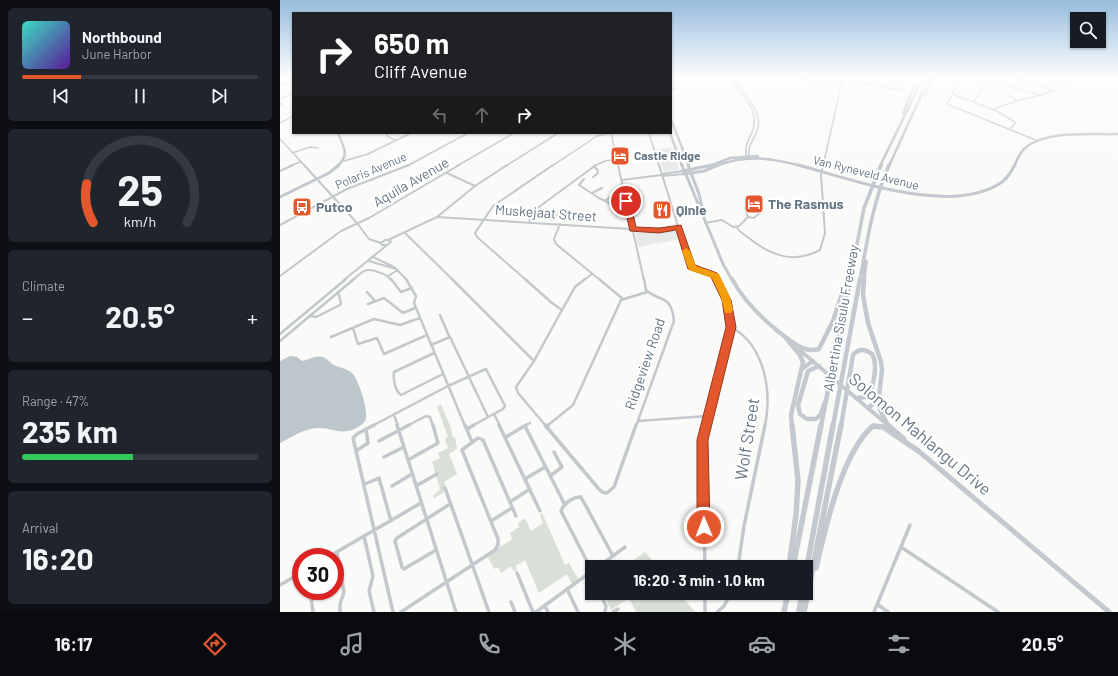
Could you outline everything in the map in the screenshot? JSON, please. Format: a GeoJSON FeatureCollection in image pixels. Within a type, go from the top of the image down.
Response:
{"type":"FeatureCollection","features":[{"type":"Feature","properties":{"kind":"highway"},"geometry":{"type":"LineString","coordinates":[[893,138],[906,105]]}},
{"type":"Feature","properties":{"kind":"highway","name":"Albertina Sisulu Freeway"},"geometry":{"type":"LineString","coordinates":[[794,560],[846,305],[858,238],[873,182],[910,105]]}},
{"type":"Feature","properties":{"kind":"highway","name":"Albertina Sisulu Freeway"},"geometry":{"type":"LineString","coordinates":[[808,560],[867,240],[881,184],[917,105]]}},
{"type":"Feature","properties":{"kind":"highway"},"geometry":{"type":"LineString","coordinates":[[901,140],[920,105]]}},
{"type":"Feature","properties":{"kind":"highway"},"geometry":{"type":"LineString","coordinates":[[776,330],[808,350],[814,351],[821,347],[845,288],[858,238]]}},
{"type":"Feature","properties":{"kind":"highway"},"geometry":{"type":"LineString","coordinates":[[867,240],[864,300],[868,323],[881,362],[882,370],[878,405],[887,424]]}},
{"type":"Feature","properties":{"kind":"highway"},"geometry":{"type":"LineString","coordinates":[[820,367],[808,371],[798,405],[800,414],[804,418],[811,420],[818,418],[823,409],[843,313],[846,305]]}},
{"type":"Feature","properties":{"kind":"highway"},"geometry":{"type":"LineString","coordinates":[[786,338],[800,355],[803,362],[791,415],[798,481],[796,515],[790,560]]}},
{"type":"Feature","properties":{"kind":"highway"},"geometry":{"type":"LineString","coordinates":[[805,612],[842,419],[852,355],[858,350],[862,350],[870,353],[874,357],[875,367],[869,394],[865,397],[856,398]]}},
{"type":"Feature","properties":{"kind":"highway"},"geometry":{"type":"LineString","coordinates":[[802,368],[813,360]]}},
{"type":"Feature","properties":{"kind":"highway"},"geometry":{"type":"LineString","coordinates":[[868,408],[875,401],[880,386]]}},
{"type":"Feature","properties":{"kind":"highway"},"geometry":{"type":"LineString","coordinates":[[805,612],[830,514],[840,485],[864,432],[873,426],[883,427],[917,450]]}},
{"type":"Feature","properties":{"kind":"highway"},"geometry":{"type":"LineString","coordinates":[[784,612],[786,600]]}},
{"type":"Feature","properties":{"kind":"highway"},"geometry":{"type":"LineString","coordinates":[[799,612],[801,600]]}},
{"type":"Feature","properties":{"kind":"main road","name":"Solomon Mahlangu Drive"},"geometry":{"type":"LineString","coordinates":[[672,122],[699,194],[705,223]]}},
{"type":"Feature","properties":{"kind":"main road"},"geometry":{"type":"LineString","coordinates":[[280,197],[334,170],[344,161],[346,154],[338,134]]}},
{"type":"Feature","properties":{"kind":"main road","name":"Solomon Mahlangu Drive"},"geometry":{"type":"LineString","coordinates":[[670,134],[684,173],[718,254],[736,288],[752,307],[776,330],[1109,612]]}},
{"type":"Feature","properties":{"kind":"main road","name":"Van Ryneveld Avenue"},"geometry":{"type":"LineString","coordinates":[[684,173],[710,169],[732,160],[748,157],[764,158],[785,162],[904,193],[935,197],[951,197],[975,194],[994,187],[1006,178],[1022,153],[1037,141],[1066,135],[1118,134]]}},
{"type":"Feature","properties":{"kind":"main road"},"geometry":{"type":"LineString","coordinates":[[815,170],[823,168]]}},
{"type":"Feature","properties":{"kind":"street"},"geometry":{"type":"LineString","coordinates":[[748,105],[755,116],[754,128],[745,147],[748,157]]}},
{"type":"Feature","properties":{"kind":"street"},"geometry":{"type":"LineString","coordinates":[[705,223],[722,220],[736,227],[739,232],[772,254],[797,256],[818,251],[822,246],[825,233],[821,175],[823,172],[836,105]]}},
{"type":"Feature","properties":{"kind":"street"},"geometry":{"type":"LineString","coordinates":[[948,105],[1010,128],[1037,141]]}},
{"type":"Feature","properties":{"kind":"street"},"geometry":{"type":"LineString","coordinates":[[980,105],[1015,122],[1016,124],[1010,128]]}},
{"type":"Feature","properties":{"kind":"street"},"geometry":{"type":"LineString","coordinates":[[993,110],[1001,105]]}},
{"type":"Feature","properties":{"kind":"street"},"geometry":{"type":"LineString","coordinates":[[280,123],[292,117]]}},
{"type":"Feature","properties":{"kind":"street"},"geometry":{"type":"LineString","coordinates":[[386,134],[388,137],[396,140]]}},
{"type":"Feature","properties":{"kind":"street"},"geometry":{"type":"LineString","coordinates":[[344,161],[368,154],[409,134]]}},
{"type":"Feature","properties":{"kind":"street","name":"Polaris Avenue"},"geometry":{"type":"LineString","coordinates":[[280,225],[350,188],[406,167],[466,134]]}},
{"type":"Feature","properties":{"kind":"street","name":"Aquila Avenue"},"geometry":{"type":"LineString","coordinates":[[280,276],[338,234],[512,134]]}},
{"type":"Feature","properties":{"kind":"street"},"geometry":{"type":"LineString","coordinates":[[374,241],[384,241],[396,237],[437,217],[475,186],[556,134]]}},
{"type":"Feature","properties":{"kind":"street"},"geometry":{"type":"LineString","coordinates":[[563,310],[552,303],[477,237],[475,233],[493,206],[598,135],[604,134]]}},
{"type":"Feature","properties":{"kind":"street"},"geometry":{"type":"LineString","coordinates":[[592,274],[578,284],[534,361],[516,385],[518,393],[546,427],[573,405],[623,299],[647,292],[611,134]]}},
{"type":"Feature","properties":{"kind":"street"},"geometry":{"type":"LineString","coordinates":[[649,134],[691,267],[713,274],[717,279],[726,300],[731,327],[707,416],[702,447],[705,560]]}},
{"type":"Feature","properties":{"kind":"street"},"geometry":{"type":"LineString","coordinates":[[281,141],[357,223],[369,239],[387,245]]}},
{"type":"Feature","properties":{"kind":"street"},"geometry":{"type":"LineString","coordinates":[[292,153],[310,147],[318,148]]}},
{"type":"Feature","properties":{"kind":"street"},"geometry":{"type":"LineString","coordinates":[[529,222],[536,209],[593,167],[605,160],[617,159]]}},
{"type":"Feature","properties":{"kind":"street"},"geometry":{"type":"LineString","coordinates":[[280,171],[300,162]]}},
{"type":"Feature","properties":{"kind":"street"},"geometry":{"type":"LineString","coordinates":[[593,167],[597,169],[599,173],[593,177]]}},
{"type":"Feature","properties":{"kind":"street"},"geometry":{"type":"LineString","coordinates":[[446,172],[475,186]]}},
{"type":"Feature","properties":{"kind":"street"},"geometry":{"type":"LineString","coordinates":[[622,180],[684,173]]}},
{"type":"Feature","properties":{"kind":"street"},"geometry":{"type":"LineString","coordinates":[[584,179],[578,185],[605,201],[616,204],[622,209]]}},
{"type":"Feature","properties":{"kind":"street"},"geometry":{"type":"LineString","coordinates":[[592,193],[602,188]]}},
{"type":"Feature","properties":{"kind":"street"},"geometry":{"type":"LineString","coordinates":[[605,201],[610,197]]}},
{"type":"Feature","properties":{"kind":"street"},"geometry":{"type":"LineString","coordinates":[[616,204],[627,202]]}},
{"type":"Feature","properties":{"kind":"street"},"geometry":{"type":"LineString","coordinates":[[736,227],[743,224],[748,217],[746,208],[753,203]]}},
{"type":"Feature","properties":{"kind":"street"},"geometry":{"type":"LineString","coordinates":[[748,217],[756,217],[760,213]]}},
{"type":"Feature","properties":{"kind":"street","name":"Muskejaat Street"},"geometry":{"type":"LineString","coordinates":[[437,217],[633,229],[659,230],[678,227]]}},
{"type":"Feature","properties":{"kind":"street"},"geometry":{"type":"LineString","coordinates":[[560,224],[554,242],[623,299]]}},
{"type":"Feature","properties":{"kind":"street"},"geometry":{"type":"LineString","coordinates":[[405,233],[534,361]]}},
{"type":"Feature","properties":{"kind":"street"},"geometry":{"type":"LineString","coordinates":[[280,334],[396,237]]}},
{"type":"Feature","properties":{"kind":"street"},"geometry":{"type":"LineString","coordinates":[[379,252],[381,244],[384,241]]}},
{"type":"Feature","properties":{"kind":"street"},"geometry":{"type":"LineString","coordinates":[[373,257],[389,262],[410,283],[416,296],[414,302],[415,308],[472,442]]}},
{"type":"Feature","properties":{"kind":"street"},"geometry":{"type":"LineString","coordinates":[[377,263],[381,260]]}},
{"type":"Feature","properties":{"kind":"street"},"geometry":{"type":"LineString","coordinates":[[369,261],[397,270]]}},
{"type":"Feature","properties":{"kind":"street"},"geometry":{"type":"LineString","coordinates":[[280,341],[361,273],[367,270],[388,276],[400,292],[412,288]]}},
{"type":"Feature","properties":{"kind":"street"},"geometry":{"type":"LineString","coordinates":[[388,276],[397,270]]}},
{"type":"Feature","properties":{"kind":"street"},"geometry":{"type":"LineString","coordinates":[[310,316],[316,317],[340,305],[341,303],[338,292]]}},
{"type":"Feature","properties":{"kind":"street"},"geometry":{"type":"LineString","coordinates":[[367,292],[375,301]]}},
{"type":"Feature","properties":{"kind":"street","name":"Ridgeview Road"},"geometry":{"type":"LineString","coordinates":[[546,427],[602,492],[607,493],[614,487],[674,321],[668,301],[647,292]]}},
{"type":"Feature","properties":{"kind":"street"},"geometry":{"type":"LineString","coordinates":[[368,304],[385,298],[403,313],[415,308]]}},
{"type":"Feature","properties":{"kind":"street"},"geometry":{"type":"LineString","coordinates":[[440,315],[449,337],[488,417]]}},
{"type":"Feature","properties":{"kind":"street"},"geometry":{"type":"LineString","coordinates":[[331,337],[375,318],[400,325],[420,318]]}},
{"type":"Feature","properties":{"kind":"street","name":"Wolf Street"},"geometry":{"type":"LineString","coordinates":[[731,327],[737,330],[755,348],[769,398],[768,411],[744,526],[739,560]]}},
{"type":"Feature","properties":{"kind":"street"},"geometry":{"type":"LineString","coordinates":[[353,328],[358,344],[377,338],[384,354],[427,335]]}},
{"type":"Feature","properties":{"kind":"street"},"geometry":{"type":"LineString","coordinates":[[431,345],[449,337]]}},
{"type":"Feature","properties":{"kind":"street"},"geometry":{"type":"LineString","coordinates":[[434,353],[394,372],[393,378],[398,394],[401,395],[443,374]]}},
{"type":"Feature","properties":{"kind":"street"},"geometry":{"type":"LineString","coordinates":[[393,612],[353,438],[366,429],[448,386],[487,369],[505,406],[467,429]]}},
{"type":"Feature","properties":{"kind":"street"},"geometry":{"type":"LineString","coordinates":[[494,414],[540,512]]}},
{"type":"Feature","properties":{"kind":"street"},"geometry":{"type":"LineString","coordinates":[[394,415],[456,612]]}},
{"type":"Feature","properties":{"kind":"street"},"geometry":{"type":"LineString","coordinates":[[379,441],[429,416],[438,440],[435,445],[408,460]]}},
{"type":"Feature","properties":{"kind":"street"},"geometry":{"type":"LineString","coordinates":[[638,422],[668,418],[707,416]]}},
{"type":"Feature","properties":{"kind":"street"},"geometry":{"type":"LineString","coordinates":[[506,438],[530,423]]}},
{"type":"Feature","properties":{"kind":"street"},"geometry":{"type":"LineString","coordinates":[[525,426],[565,505]]}},
{"type":"Feature","properties":{"kind":"street"},"geometry":{"type":"LineString","coordinates":[[356,450],[368,443],[366,429]]}},
{"type":"Feature","properties":{"kind":"street"},"geometry":{"type":"LineString","coordinates":[[402,612],[495,550],[498,545],[498,539],[462,450],[464,447],[480,438],[483,440],[516,516]]}},
{"type":"Feature","properties":{"kind":"street"},"geometry":{"type":"LineString","coordinates":[[384,457],[404,446]]}},
{"type":"Feature","properties":{"kind":"street"},"geometry":{"type":"LineString","coordinates":[[550,476],[562,467],[554,452]]}},
{"type":"Feature","properties":{"kind":"street"},"geometry":{"type":"LineString","coordinates":[[525,479],[545,467]]}},
{"type":"Feature","properties":{"kind":"street"},"geometry":{"type":"LineString","coordinates":[[392,486],[412,474]]}},
{"type":"Feature","properties":{"kind":"street"},"geometry":{"type":"LineString","coordinates":[[416,486],[436,474]]}},
{"type":"Feature","properties":{"kind":"street"},"geometry":{"type":"LineString","coordinates":[[364,484],[379,478],[391,521]]}},
{"type":"Feature","properties":{"kind":"street"},"geometry":{"type":"LineString","coordinates":[[445,488],[489,612]]}},
{"type":"Feature","properties":{"kind":"street"},"geometry":{"type":"LineString","coordinates":[[510,502],[530,489]]}},
{"type":"Feature","properties":{"kind":"street"},"geometry":{"type":"LineString","coordinates":[[585,560],[561,511],[565,505],[576,497],[581,497],[613,556]]}},
{"type":"Feature","properties":{"kind":"street"},"geometry":{"type":"LineString","coordinates":[[344,548],[421,502]]}},
{"type":"Feature","properties":{"kind":"street"},"geometry":{"type":"LineString","coordinates":[[436,550],[404,569],[402,567],[396,539],[450,504]]}},
{"type":"Feature","properties":{"kind":"street"},"geometry":{"type":"LineString","coordinates":[[491,521],[512,508]]}},
{"type":"Feature","properties":{"kind":"street"},"geometry":{"type":"LineString","coordinates":[[874,612],[910,525]]}},
{"type":"Feature","properties":{"kind":"street"},"geometry":{"type":"LineString","coordinates":[[364,536],[373,576],[369,591],[374,612]]}},
{"type":"Feature","properties":{"kind":"street"},"geometry":{"type":"LineString","coordinates":[[608,560],[625,547]]}},
{"type":"Feature","properties":{"kind":"street"},"geometry":{"type":"LineString","coordinates":[[901,547],[998,612]]}},
{"type":"Feature","properties":{"kind":"street"},"geometry":{"type":"LineString","coordinates":[[517,573],[533,612]]}},
{"type":"Feature","properties":{"kind":"street"},"geometry":{"type":"LineString","coordinates":[[536,612],[585,576]]}},
{"type":"Feature","properties":{"kind":"street"},"geometry":{"type":"LineString","coordinates":[[280,585],[292,578]]}},
{"type":"Feature","properties":{"kind":"street"},"geometry":{"type":"LineString","coordinates":[[567,589],[578,612]]}},
{"type":"Feature","properties":{"kind":"street"},"geometry":{"type":"LineString","coordinates":[[311,600],[313,612]]}},
{"type":"Feature","properties":{"kind":"street"},"geometry":{"type":"LineString","coordinates":[[340,612],[341,600]]}},
{"type":"Feature","properties":{"kind":"street"},"geometry":{"type":"LineString","coordinates":[[603,600],[608,612],[618,609]]}},
{"type":"Feature","properties":{"kind":"street"},"geometry":{"type":"LineString","coordinates":[[705,600],[705,612]]}},
{"type":"Feature","properties":{"kind":"street"},"geometry":{"type":"LineString","coordinates":[[717,612],[724,606],[727,600]]}},
{"type":"Feature","properties":{"kind":"street"},"geometry":{"type":"LineString","coordinates":[[511,602],[515,612]]}},
{"type":"Feature","properties":{"kind":"street"},"geometry":{"type":"LineString","coordinates":[[877,604],[888,612]]}},
{"type":"Feature","properties":{"kind":"street"},"geometry":{"type":"LineString","coordinates":[[545,606],[548,612]]}},
{"type":"Feature","properties":{"kind":"shaded area"},"geometry":{"type":"Polygon","coordinates":[[[672,148],[679,170],[664,172],[657,149],[672,148]]]}},
{"type":"Feature","properties":{"kind":"shaded area"},"geometry":{"type":"Polygon","coordinates":[[[551,211],[554,214],[560,211],[564,215],[568,212],[572,215],[577,213],[581,216],[586,213],[589,216],[578,222],[574,219],[569,222],[565,218],[561,221],[557,218],[551,221],[548,217],[543,220],[540,217],[551,211]]]}},
{"type":"Feature","properties":{"kind":"shaded area"},"geometry":{"type":"Polygon","coordinates":[[[677,229],[680,239],[638,247],[635,231],[656,232],[677,229]]]}},
{"type":"Feature","properties":{"kind":"shaded area"},"geometry":{"type":"Polygon","coordinates":[[[290,356],[297,357],[302,361],[314,357],[326,358],[332,364],[351,372],[358,383],[364,402],[366,419],[364,422],[355,429],[349,431],[338,431],[323,428],[307,430],[280,443],[280,361],[290,356]]]}},
{"type":"Feature","properties":{"kind":"shaded area"},"geometry":{"type":"Polygon","coordinates":[[[441,404],[451,428],[453,438],[455,437],[457,449],[449,454],[457,474],[444,482],[446,487],[443,493],[434,498],[433,496],[440,489],[432,462],[440,458],[438,453],[448,448],[445,439],[448,437],[437,407],[441,404]]]}},
{"type":"Feature","properties":{"kind":"shaded area"},"geometry":{"type":"Polygon","coordinates":[[[542,513],[565,565],[569,563],[578,579],[572,584],[567,574],[539,593],[525,560],[516,566],[517,570],[514,572],[511,566],[501,573],[498,567],[494,569],[488,557],[512,539],[510,533],[519,527],[518,523],[525,518],[531,531],[543,523],[540,515],[542,513]]]}},
{"type":"Feature","properties":{"kind":"shaded area"},"geometry":{"type":"Polygon","coordinates":[[[645,552],[652,560],[634,560],[645,552]]]}},
{"type":"Feature","properties":{"kind":"shaded area"},"geometry":{"type":"Polygon","coordinates":[[[606,600],[626,600],[611,610],[606,600]]]}},
{"type":"Feature","properties":{"kind":"shaded area"},"geometry":{"type":"Polygon","coordinates":[[[630,600],[685,600],[695,612],[636,612],[630,600]]]}},
{"type":"Feature","properties":{"kind":"slow traffic"},"geometry":{"type":"LineString","coordinates":[[686,251],[690,266],[692,268],[711,273],[716,276],[725,297],[728,310]]}},
{"type":"Feature","properties":{"kind":"place","name":"Castle Ridge"},"geometry":{"type":"Point","coordinates":[620,156]}},
{"type":"Feature","properties":{"kind":"place","name":"The Rasmus"},"geometry":{"type":"Point","coordinates":[754,204]}},
{"type":"Feature","properties":{"kind":"place","name":"Putco"},"geometry":{"type":"Point","coordinates":[302,207]}},
{"type":"Feature","properties":{"kind":"place","name":"Qinle"},"geometry":{"type":"Point","coordinates":[662,210]}},
{"type":"Feature","properties":{"kind":"route"},"geometry":{"type":"LineString","coordinates":[[626,201],[633,229],[659,230],[678,227],[690,266],[696,270],[708,272],[714,275],[726,300],[731,327],[702,440],[704,527]]}}]}
